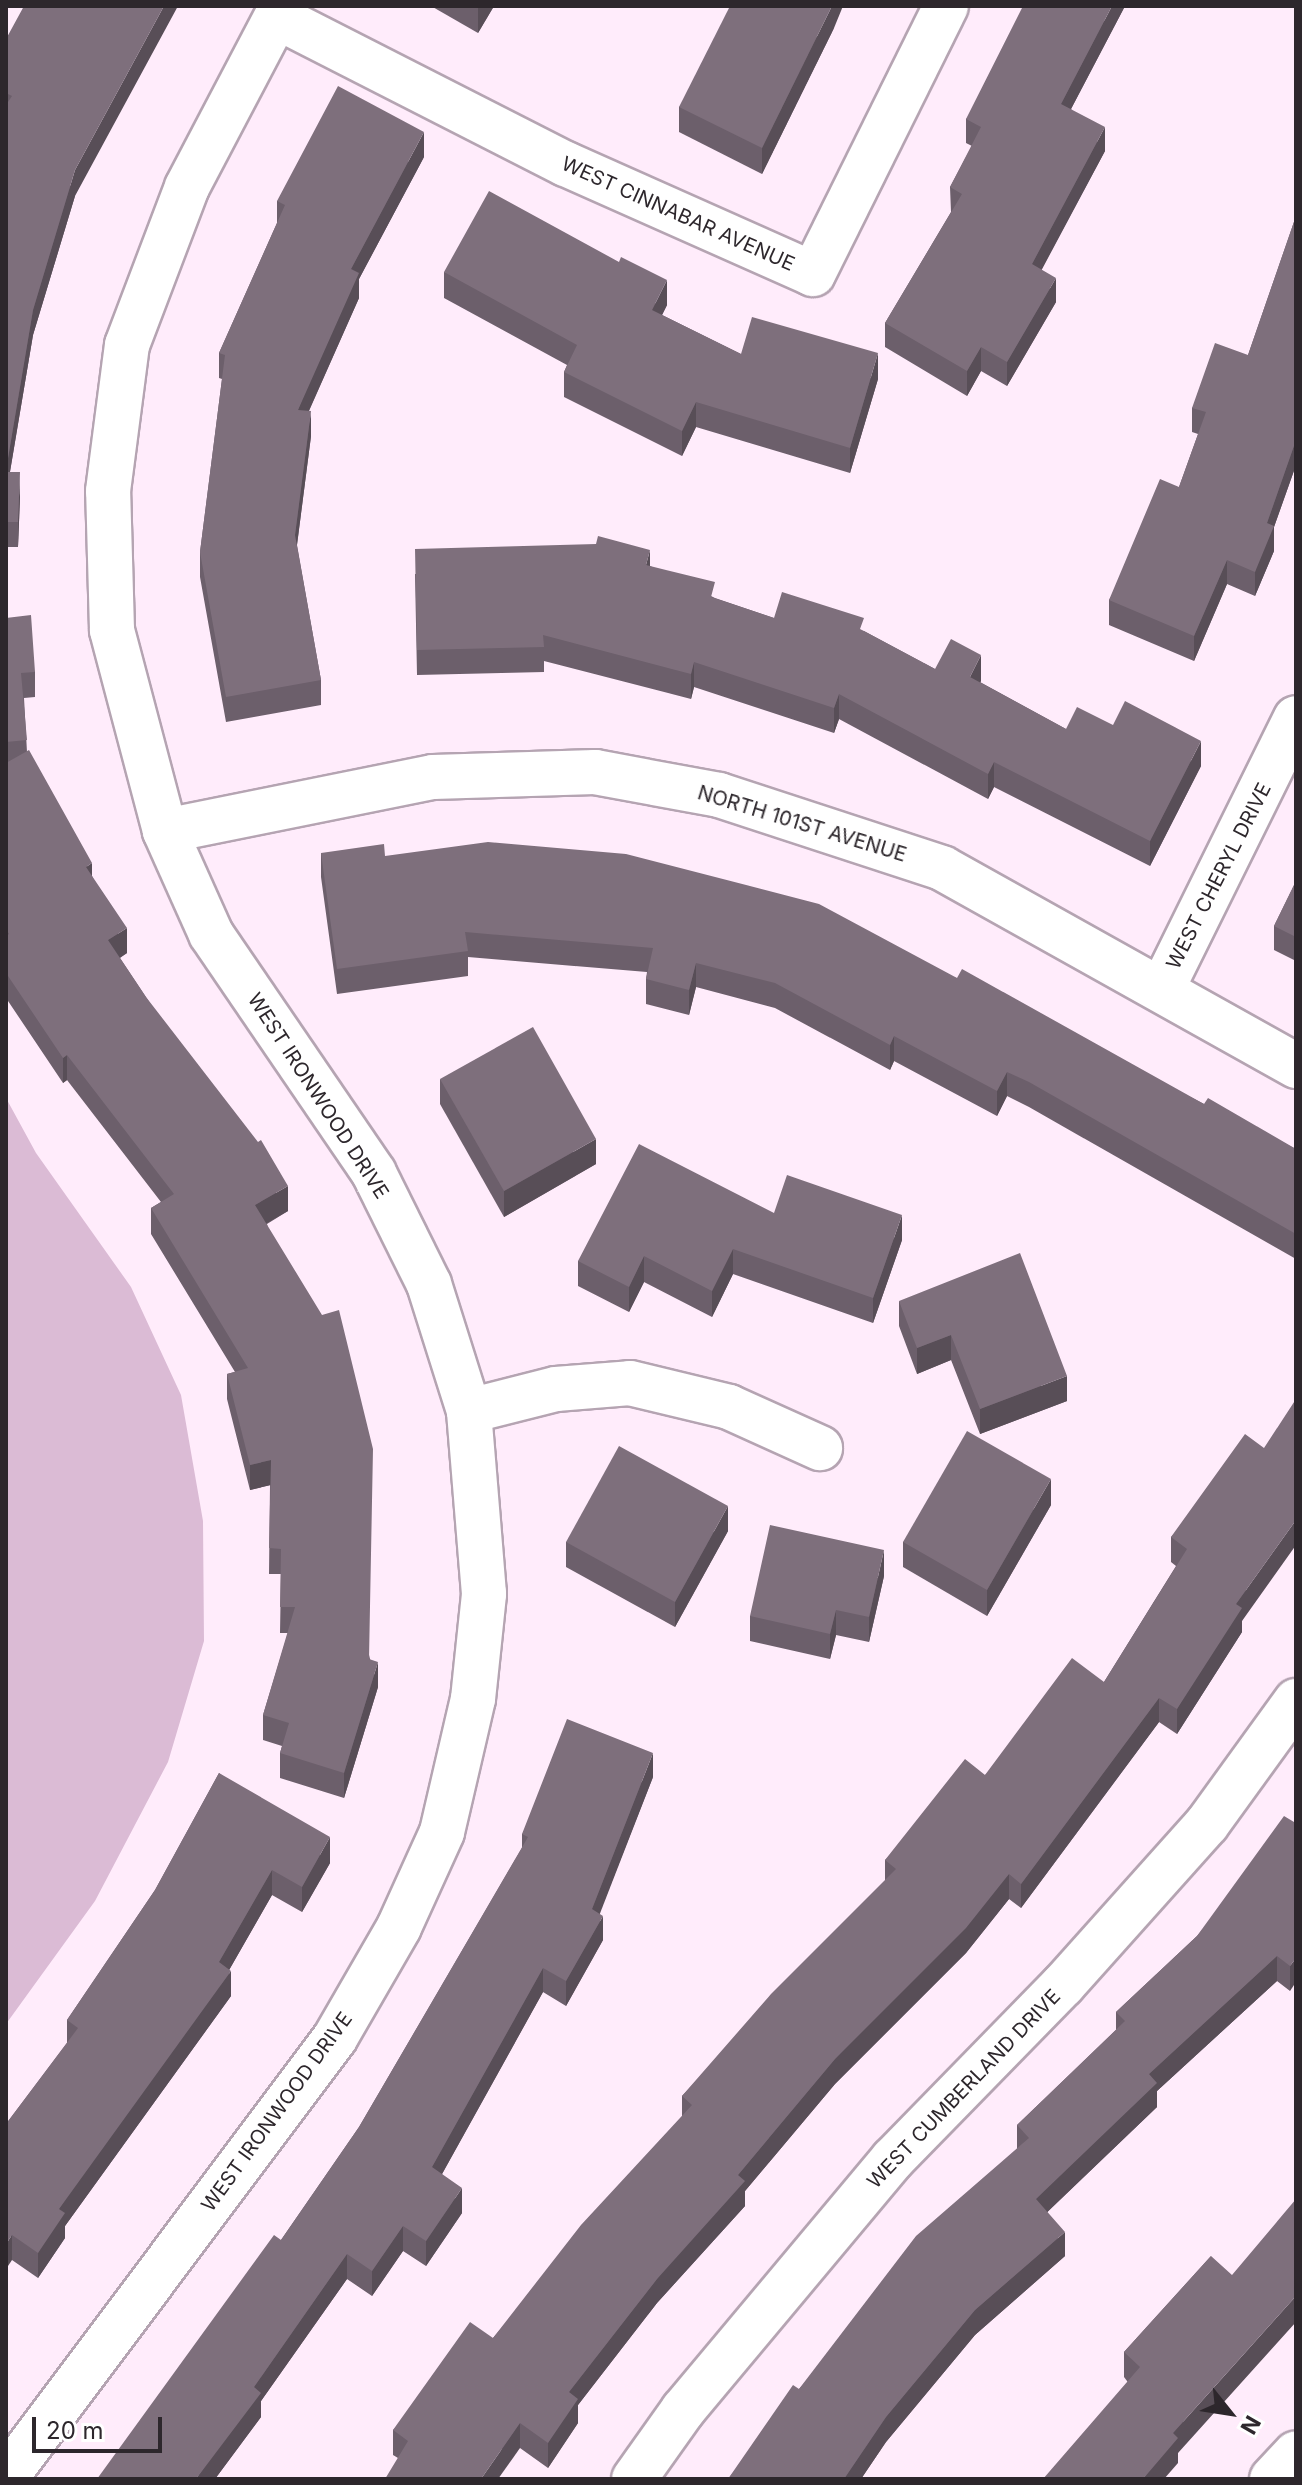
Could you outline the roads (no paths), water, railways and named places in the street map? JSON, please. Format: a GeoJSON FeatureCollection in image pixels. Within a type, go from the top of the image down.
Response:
{"type":"FeatureCollection","features":[{"type":"Feature","properties":{"kind":"street","name":"WEST CINNABAR AVENUE"},"geometry":{"type":"LineString","coordinates":[[279,11],[566,164],[813,274],[946,6]]}},
{"type":"Feature","properties":{"kind":"street","name":"WEST IRONWOOD DRIVE"},"geometry":{"type":"LineString","coordinates":[[6,2477],[335,2038],[399,1927],[442,1832],[473,1699],[484,1594],[469,1411],[429,1284],[374,1173],[211,934],[165,831],[112,630],[108,491],[125,359],[187,187],[279,11]]}},
{"type":"Feature","properties":{"kind":"street","name":"WEST CHERYL DRIVE"},"geometry":{"type":"LineString","coordinates":[[1162,989],[1296,718]]}},
{"type":"Feature","properties":{"kind":"street","name":"NORTH 101ST AVENUE"},"geometry":{"type":"LineString","coordinates":[[165,831],[433,777],[595,772],[719,795],[942,868],[1296,1066]]}},
{"type":"Feature","properties":{"kind":"street"},"geometry":{"type":"LineString","coordinates":[[469,1411],[556,1389],[630,1383],[729,1407],[820,1448]]}},
{"type":"Feature","properties":{"kind":"street","name":"WEST CUMBERLAND DRIVE"},"geometry":{"type":"LineString","coordinates":[[634,2479],[683,2410],[893,2159],[1063,1985],[1207,1824],[1296,1701]]}},
{"type":"Feature","properties":{"kind":"street"},"geometry":{"type":"LineString","coordinates":[[1272,2479],[1296,2453]]}}]}
